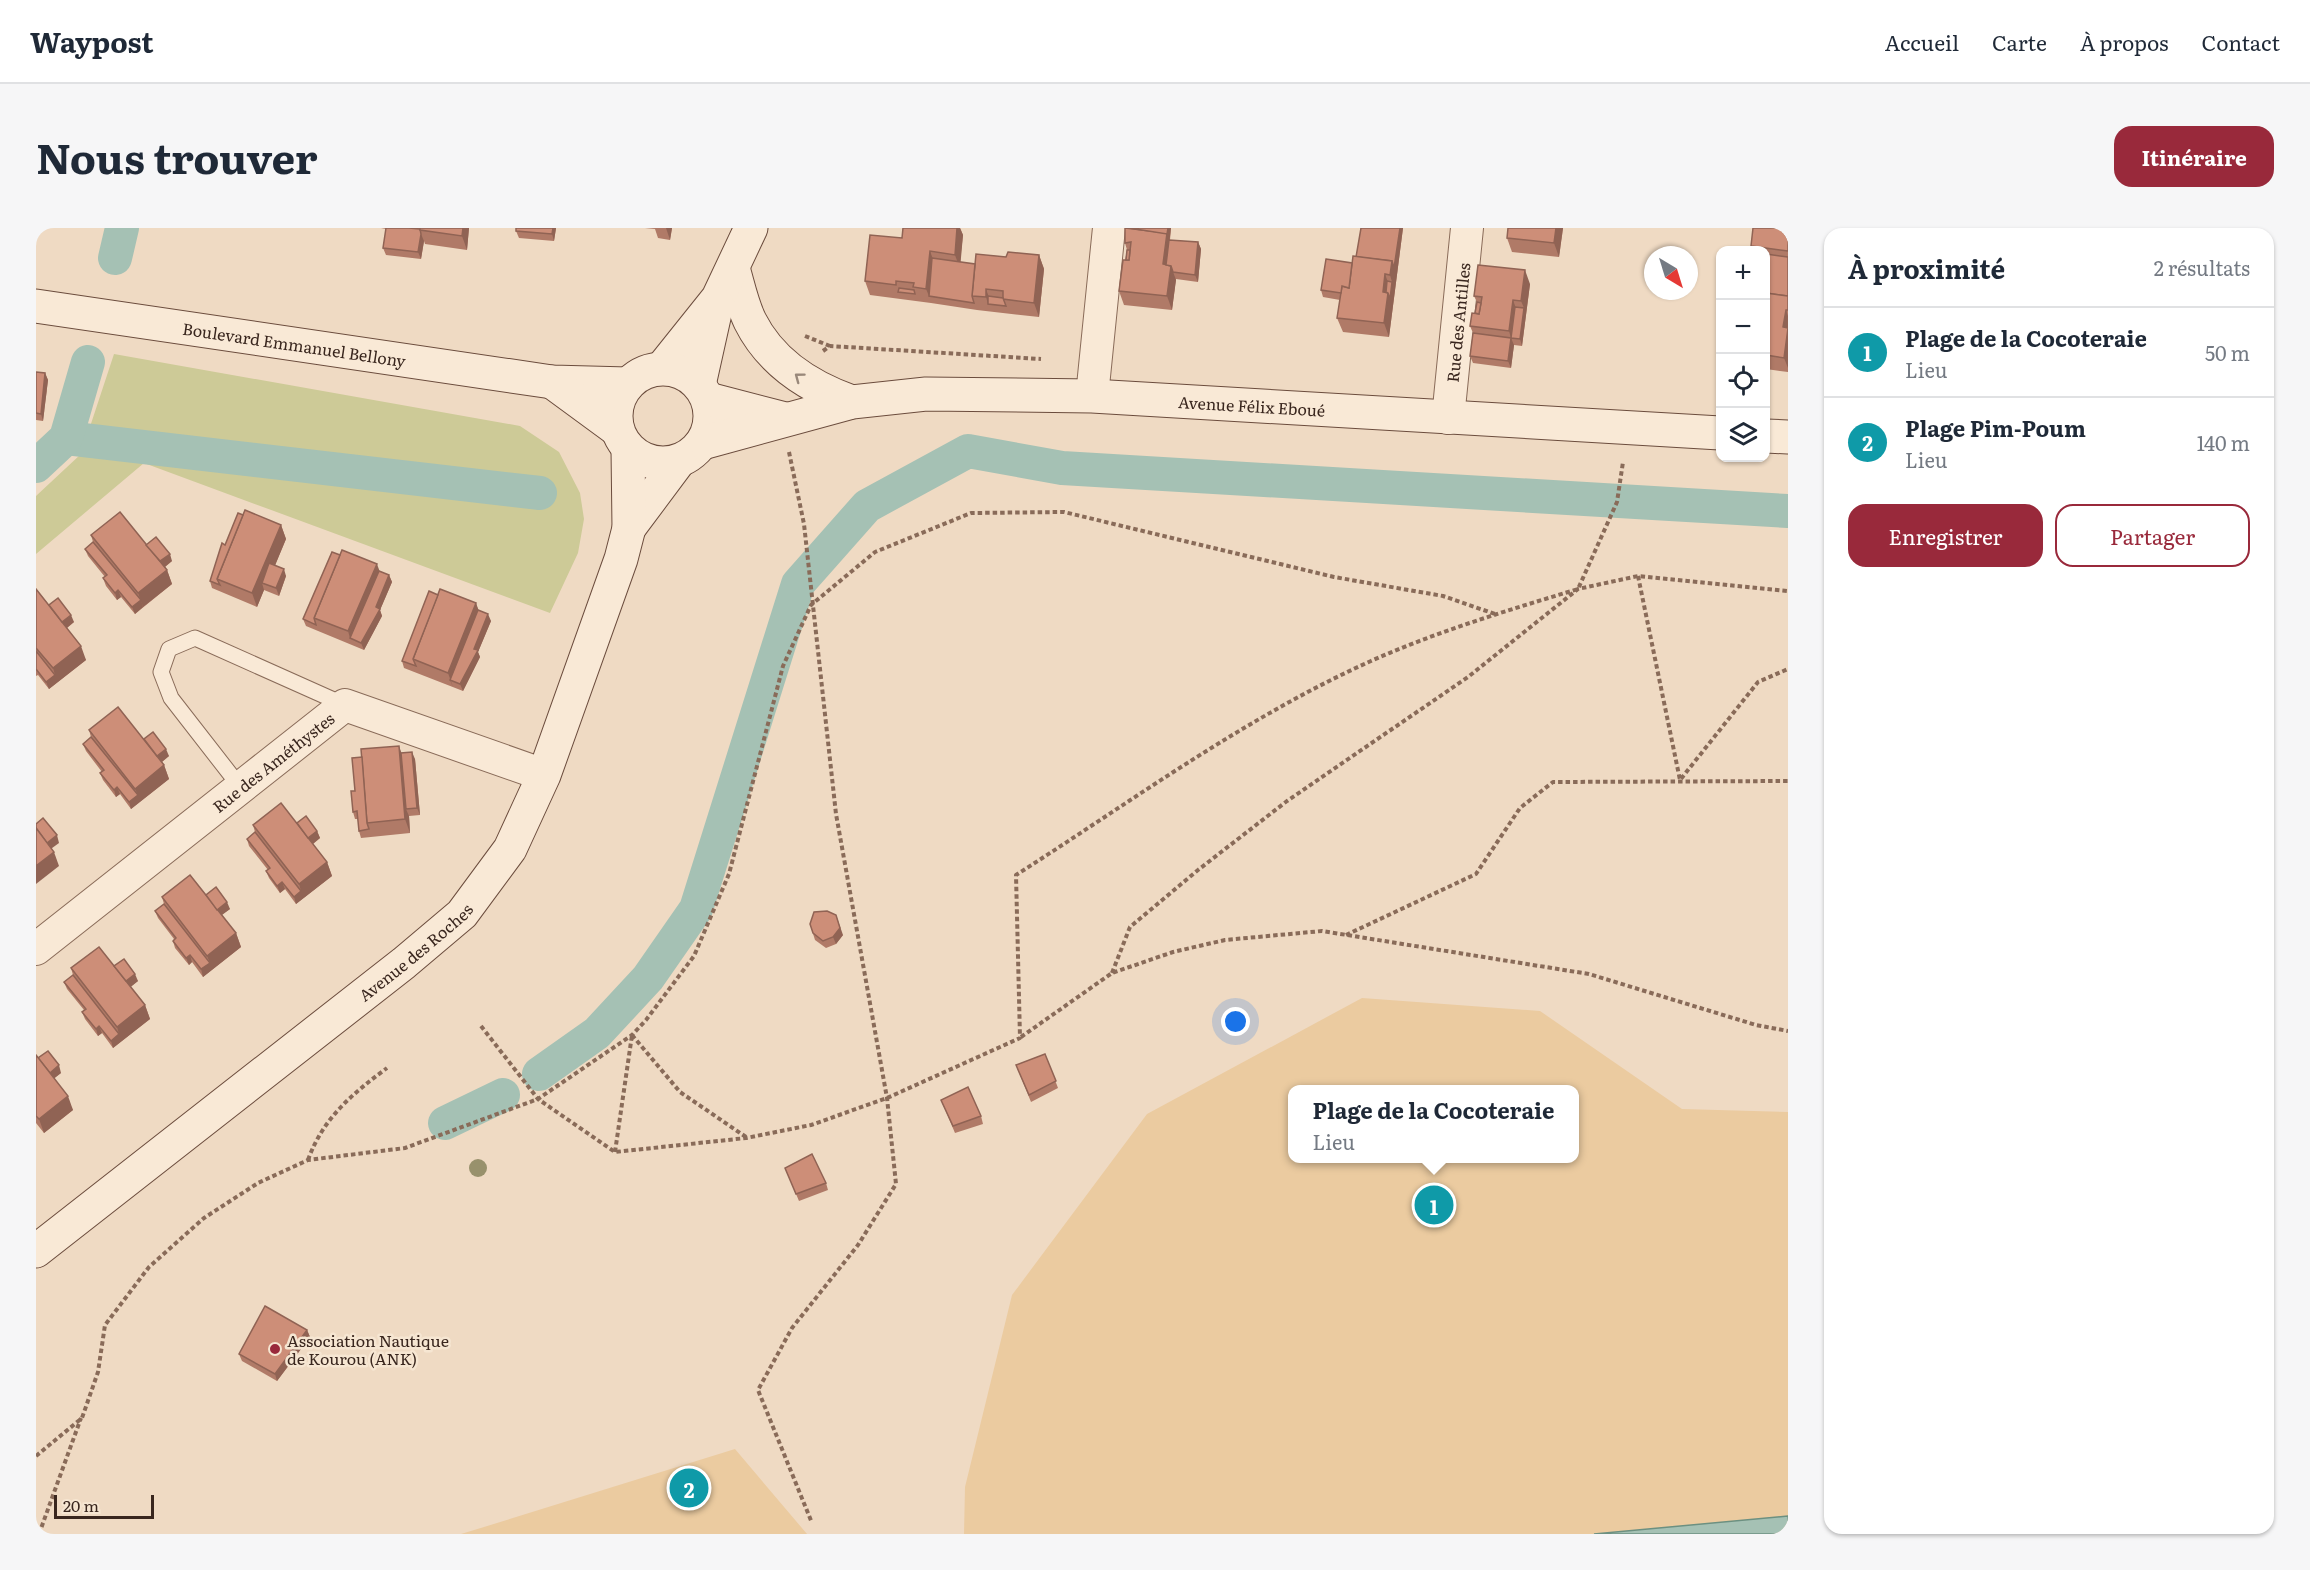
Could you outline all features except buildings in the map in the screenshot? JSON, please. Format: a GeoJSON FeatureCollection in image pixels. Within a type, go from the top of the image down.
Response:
{"type":"FeatureCollection","features":[{"type":"Feature","properties":{"kind":"street"},"geometry":{"type":"LineString","coordinates":[[662,368],[718,298],[751,228]]}},
{"type":"Feature","properties":{"kind":"street"},"geometry":{"type":"LineString","coordinates":[[1092,396],[1109,228]]}},
{"type":"Feature","properties":{"kind":"street","name":"Rue des Antilles"},"geometry":{"type":"LineString","coordinates":[[1448,418],[1467,228]]}},
{"type":"Feature","properties":{"kind":"street"},"geometry":{"type":"LineString","coordinates":[[733,268],[749,320],[763,343],[781,363],[802,380],[852,402]]}},
{"type":"Feature","properties":{"kind":"street"},"geometry":{"type":"LineString","coordinates":[[703,392],[718,298]]}},
{"type":"Feature","properties":{"kind":"street","name":"Boulevard Emmanuel Bellony"},"geometry":{"type":"LineString","coordinates":[[36,306],[552,382],[628,384]]}},
{"type":"Feature","properties":{"kind":"street"},"geometry":{"type":"LineString","coordinates":[[662,368],[682,372],[703,392],[711,414],[709,429],[691,452],[665,464],[651,463],[638,458],[622,439],[616,405],[628,384],[643,373],[662,368]]}},
{"type":"Feature","properties":{"kind":"street","name":"Boulevard Emmanuel Bellony"},"geometry":{"type":"LineString","coordinates":[[552,382],[622,439]]}},
{"type":"Feature","properties":{"kind":"street","name":"Avenue Félix Eboué"},"geometry":{"type":"LineString","coordinates":[[703,392],[786,427]]}},
{"type":"Feature","properties":{"kind":"street","name":"Avenue Félix Eboué"},"geometry":{"type":"LineString","coordinates":[[691,452],[786,427],[852,402],[926,394],[1092,396],[1716,434]]}},
{"type":"Feature","properties":{"kind":"street"},"geometry":{"type":"LineString","coordinates":[[1770,436],[1788,437]]}},
{"type":"Feature","properties":{"kind":"street","name":"Avenue des Roches"},"geometry":{"type":"LineString","coordinates":[[36,1251],[404,963],[462,914],[510,849],[544,776],[615,579],[629,528],[622,439]]}},
{"type":"Feature","properties":{"kind":"street","name":"Avenue des Roches"},"geometry":{"type":"LineString","coordinates":[[629,528],[691,452]]}},
{"type":"Feature","properties":{"kind":"street","name":"Rue des Améthystes"},"geometry":{"type":"LineString","coordinates":[[36,949],[345,705],[544,776]]}},
{"type":"Feature","properties":{"kind":"lane"},"geometry":{"type":"LineString","coordinates":[[241,788],[171,698],[161,672],[170,649],[195,638],[345,705]]}},
{"type":"Feature","properties":{"kind":"path"},"geometry":{"type":"LineString","coordinates":[[799,334],[830,345]]}},
{"type":"Feature","properties":{"kind":"path"},"geometry":{"type":"LineString","coordinates":[[786,427],[804,524]]}},
{"type":"Feature","properties":{"kind":"path"},"geometry":{"type":"LineString","coordinates":[[786,427],[804,524],[811,605],[836,814],[887,1098],[896,1184],[858,1245],[792,1328],[758,1390],[812,1523]]}},
{"type":"Feature","properties":{"kind":"path"},"geometry":{"type":"LineString","coordinates":[[1112,973],[1130,927],[1198,870],[1287,801],[1468,677],[1578,589],[1617,502],[1629,428]]}},
{"type":"Feature","properties":{"kind":"path"},"geometry":{"type":"LineString","coordinates":[[39,1534],[98,1372],[105,1325],[149,1268],[204,1218],[258,1183],[308,1160],[405,1148],[538,1099],[632,1035],[646,1020],[694,956],[729,874],[783,666],[811,605],[875,552],[971,513],[1064,512],[1334,577],[1443,596],[1495,614]]}},
{"type":"Feature","properties":{"kind":"path"},"geometry":{"type":"LineString","coordinates":[[1638,576],[1680,780]]}},
{"type":"Feature","properties":{"kind":"path"},"geometry":{"type":"LineString","coordinates":[[1020,1038],[1016,875],[1274,710],[1372,661],[1495,614],[1578,589],[1638,576],[1788,591]]}},
{"type":"Feature","properties":{"kind":"path"},"geometry":{"type":"LineString","coordinates":[[1680,780],[1758,682],[1788,669]]}},
{"type":"Feature","properties":{"kind":"path"},"geometry":{"type":"LineString","coordinates":[[1346,935],[1476,874],[1520,808],[1553,782],[1788,781]]}},
{"type":"Feature","properties":{"kind":"path"},"geometry":{"type":"LineString","coordinates":[[481,1026],[538,1099],[615,1152],[746,1138],[811,1125],[887,1098],[1020,1038],[1112,973],[1173,952],[1225,940],[1322,931],[1589,974],[1756,1025],[1788,1031]]}},
{"type":"Feature","properties":{"kind":"path"},"geometry":{"type":"LineString","coordinates":[[632,1035],[680,1092],[746,1138]]}},
{"type":"Feature","properties":{"kind":"path"},"geometry":{"type":"LineString","coordinates":[[615,1152],[632,1035]]}},
{"type":"Feature","properties":{"kind":"path"},"geometry":{"type":"LineString","coordinates":[[308,1160],[317,1136],[333,1117],[356,1091],[387,1068]]}},
{"type":"Feature","properties":{"kind":"path"},"geometry":{"type":"LineString","coordinates":[[36,1456],[82,1418]]}},
{"type":"Feature","properties":{"kind":"shaded area"},"geometry":{"type":"Polygon","coordinates":[[[114,354],[520,426],[559,452],[580,493],[584,519],[578,553],[550,613],[144,463],[36,554],[36,496],[81,454],[114,354]]]}},
{"type":"Feature","properties":{"kind":"shaded area"},"geometry":{"type":"Polygon","coordinates":[[[1788,1516],[1788,1534],[1594,1534],[1788,1516]]]}},
{"type":"Feature","properties":{"kind":"sand"},"geometry":{"type":"Polygon","coordinates":[[[1362,998],[1540,1011],[1682,1109],[1788,1112],[1788,1516],[1594,1534],[964,1534],[965,1487],[1012,1295],[1147,1114],[1362,998]]]}},
{"type":"Feature","properties":{"kind":"sand"},"geometry":{"type":"Polygon","coordinates":[[[735,1449],[807,1534],[461,1534],[484,1527],[735,1449]]]}},
{"type":"Feature","properties":{"kind":"waterway"},"geometry":{"type":"LineString","coordinates":[[115,258],[122,228]]}},
{"type":"Feature","properties":{"kind":"waterway"},"geometry":{"type":"LineString","coordinates":[[36,466],[66,438],[88,362]]}},
{"type":"Feature","properties":{"kind":"waterway"},"geometry":{"type":"LineString","coordinates":[[66,438],[540,493]]}},
{"type":"Feature","properties":{"kind":"waterway"},"geometry":{"type":"LineString","coordinates":[[539,1074],[597,1033],[648,978],[696,909],[798,584],[867,506],[968,451],[1062,468],[1788,511]]}},
{"type":"Feature","properties":{"kind":"waterway"},"geometry":{"type":"LineString","coordinates":[[445,1123],[503,1095]]}},
{"type":"Feature","properties":{"kind":"place","name":"Plage de la Cocoteraie"},"geometry":{"type":"Point","coordinates":[1434,1205]}},
{"type":"Feature","properties":{"kind":"place","name":"Association Nautique de Kourou (ANK)"},"geometry":{"type":"Point","coordinates":[275,1349]}},
{"type":"Feature","properties":{"kind":"place","name":"Plage Pim-Poum"},"geometry":{"type":"Point","coordinates":[689,1488]}}]}
